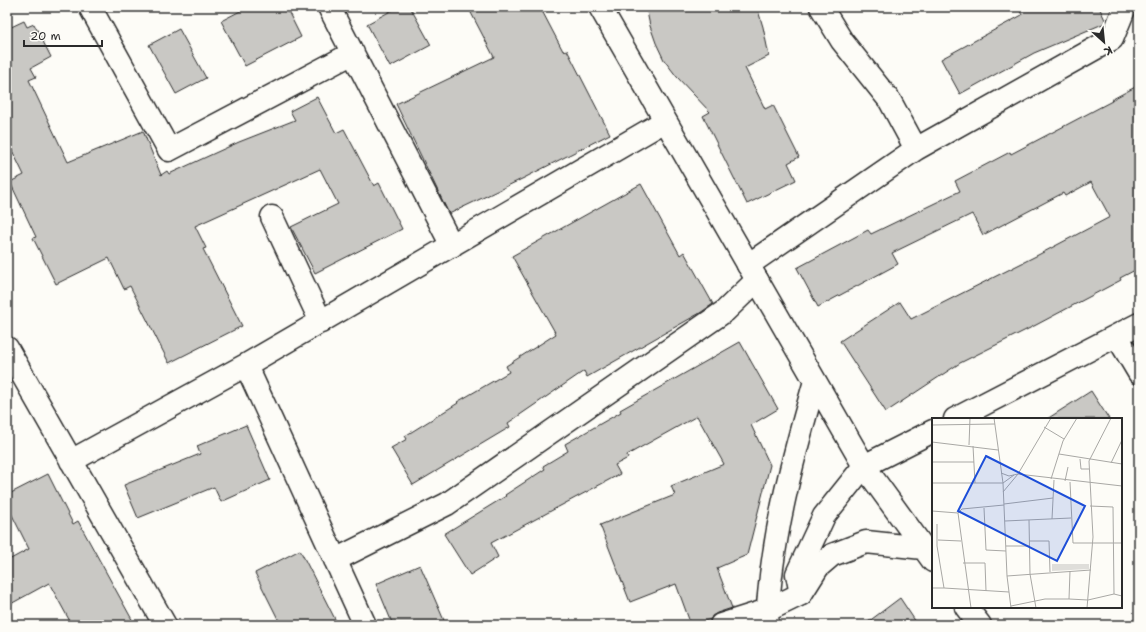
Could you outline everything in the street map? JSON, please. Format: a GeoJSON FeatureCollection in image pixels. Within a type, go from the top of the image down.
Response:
{"type":"FeatureCollection","features":[{"type":"Feature","properties":{"kind":"street"},"geometry":{"type":"LineString","coordinates":[[90,7],[169,150],[353,53]]}},
{"type":"Feature","properties":{"kind":"street"},"geometry":{"type":"LineString","coordinates":[[600,7],[864,466],[928,555]]}},
{"type":"Feature","properties":{"kind":"street"},"geometry":{"type":"LineString","coordinates":[[821,7],[842,41],[890,101],[916,149]]}},
{"type":"Feature","properties":{"kind":"street"},"geometry":{"type":"LineString","coordinates":[[336,560],[447,504],[725,311],[752,272],[916,149],[1112,39],[1125,7]]}},
{"type":"Feature","properties":{"kind":"street"},"geometry":{"type":"LineString","coordinates":[[333,8],[353,53],[452,246]]}},
{"type":"Feature","properties":{"kind":"street"},"geometry":{"type":"LineString","coordinates":[[71,461],[246,365],[665,121]]}},
{"type":"Feature","properties":{"kind":"street"},"geometry":{"type":"LineString","coordinates":[[272,217],[321,322]]}},
{"type":"Feature","properties":{"kind":"street"},"geometry":{"type":"LineString","coordinates":[[958,418],[1139,324]]}},
{"type":"Feature","properties":{"kind":"street"},"geometry":{"type":"LineString","coordinates":[[1117,336],[1139,373]]}},
{"type":"Feature","properties":{"kind":"street"},"geometry":{"type":"LineString","coordinates":[[7,348],[165,625]]}},
{"type":"Feature","properties":{"kind":"street"},"geometry":{"type":"LineString","coordinates":[[246,365],[365,625]]}},
{"type":"Feature","properties":{"kind":"street"},"geometry":{"type":"LineString","coordinates":[[768,618],[776,537],[795,452],[815,381]]}},
{"type":"Feature","properties":{"kind":"street"},"geometry":{"type":"LineString","coordinates":[[800,594],[797,574],[824,516],[864,466],[932,432]]}},
{"type":"Feature","properties":{"kind":"street"},"geometry":{"type":"LineString","coordinates":[[721,625],[768,618],[800,594],[818,567],[832,555],[866,542],[928,555]]}},
{"type":"Feature","properties":{"kind":"street"},"geometry":{"type":"LineString","coordinates":[[967,608],[980,625]]}},
{"type":"Feature","properties":{"kind":"building"},"geometry":{"type":"Polygon","coordinates":[[[248,7],[286,7],[301,37],[245,66],[221,21],[248,7]]]}},
{"type":"Feature","properties":{"kind":"building"},"geometry":{"type":"Polygon","coordinates":[[[398,7],[410,7],[431,45],[390,67],[367,24],[398,7]]]}},
{"type":"Feature","properties":{"kind":"building"},"geometry":{"type":"Polygon","coordinates":[[[468,7],[540,7],[563,51],[567,50],[610,134],[449,214],[396,104],[494,57],[468,7]]]}},
{"type":"Feature","properties":{"kind":"building"},"geometry":{"type":"Polygon","coordinates":[[[646,7],[757,7],[769,56],[745,68],[765,109],[773,105],[799,157],[788,163],[796,180],[747,204],[703,116],[710,112],[677,77],[664,60],[650,26],[646,7]]]}},
{"type":"Feature","properties":{"kind":"building"},"geometry":{"type":"Polygon","coordinates":[[[1018,7],[1099,7],[1106,22],[1034,53],[960,94],[941,59],[1022,15],[1018,7]]]}},
{"type":"Feature","properties":{"kind":"building"},"geometry":{"type":"Polygon","coordinates":[[[24,21],[27,27],[34,24],[51,57],[31,68],[36,77],[29,80],[68,162],[143,131],[161,175],[167,171],[169,174],[239,142],[295,120],[290,111],[317,97],[336,133],[344,129],[374,186],[379,183],[402,229],[315,273],[291,227],[338,204],[320,169],[195,226],[206,248],[203,249],[242,326],[169,363],[130,286],[124,289],[109,258],[56,284],[33,238],[36,237],[10,182],[24,175],[7,140],[7,29],[24,21]]]}},
{"type":"Feature","properties":{"kind":"building"},"geometry":{"type":"Polygon","coordinates":[[[179,29],[206,78],[176,94],[149,45],[179,29]]]}},
{"type":"Feature","properties":{"kind":"building"},"geometry":{"type":"Polygon","coordinates":[[[1139,85],[1139,268],[1120,278],[1121,280],[960,363],[886,412],[840,341],[900,302],[911,319],[1110,217],[1091,182],[1065,196],[1063,193],[983,235],[972,214],[892,253],[898,264],[818,307],[797,268],[868,230],[871,234],[960,191],[955,181],[1010,152],[1011,154],[1112,101],[1111,100],[1139,85]]]}},
{"type":"Feature","properties":{"kind":"building"},"geometry":{"type":"Polygon","coordinates":[[[641,184],[680,255],[684,252],[713,304],[700,313],[587,377],[584,371],[508,423],[510,427],[413,485],[391,448],[407,439],[405,436],[458,403],[457,402],[509,372],[506,366],[556,334],[512,256],[641,184]]]}},
{"type":"Feature","properties":{"kind":"building"},"geometry":{"type":"Polygon","coordinates":[[[740,342],[778,409],[751,425],[770,465],[747,555],[717,568],[732,608],[717,613],[712,616],[711,619],[691,625],[676,584],[630,602],[600,525],[675,495],[671,486],[724,464],[697,416],[627,455],[628,458],[615,465],[620,474],[491,543],[498,557],[470,575],[444,534],[506,496],[505,495],[545,469],[543,466],[568,451],[565,444],[621,412],[620,410],[740,342]]]}},
{"type":"Feature","properties":{"kind":"building"},"geometry":{"type":"Polygon","coordinates":[[[1091,391],[1108,418],[1049,418],[1091,391]]]}},
{"type":"Feature","properties":{"kind":"building"},"geometry":{"type":"Polygon","coordinates":[[[246,425],[270,480],[221,502],[214,487],[138,518],[124,485],[200,454],[197,446],[246,425]]]}},
{"type":"Feature","properties":{"kind":"building"},"geometry":{"type":"Polygon","coordinates":[[[48,474],[73,524],[78,521],[135,625],[72,625],[49,583],[7,606],[7,561],[29,549],[7,505],[7,495],[48,474]]]}},
{"type":"Feature","properties":{"kind":"building"},"geometry":{"type":"Polygon","coordinates":[[[300,550],[338,625],[281,625],[255,573],[300,550]]]}},
{"type":"Feature","properties":{"kind":"building"},"geometry":{"type":"Polygon","coordinates":[[[420,565],[446,625],[393,625],[376,584],[420,565]]]}},
{"type":"Feature","properties":{"kind":"building"},"geometry":{"type":"Polygon","coordinates":[[[900,598],[918,625],[864,625],[900,598]]]}}]}
